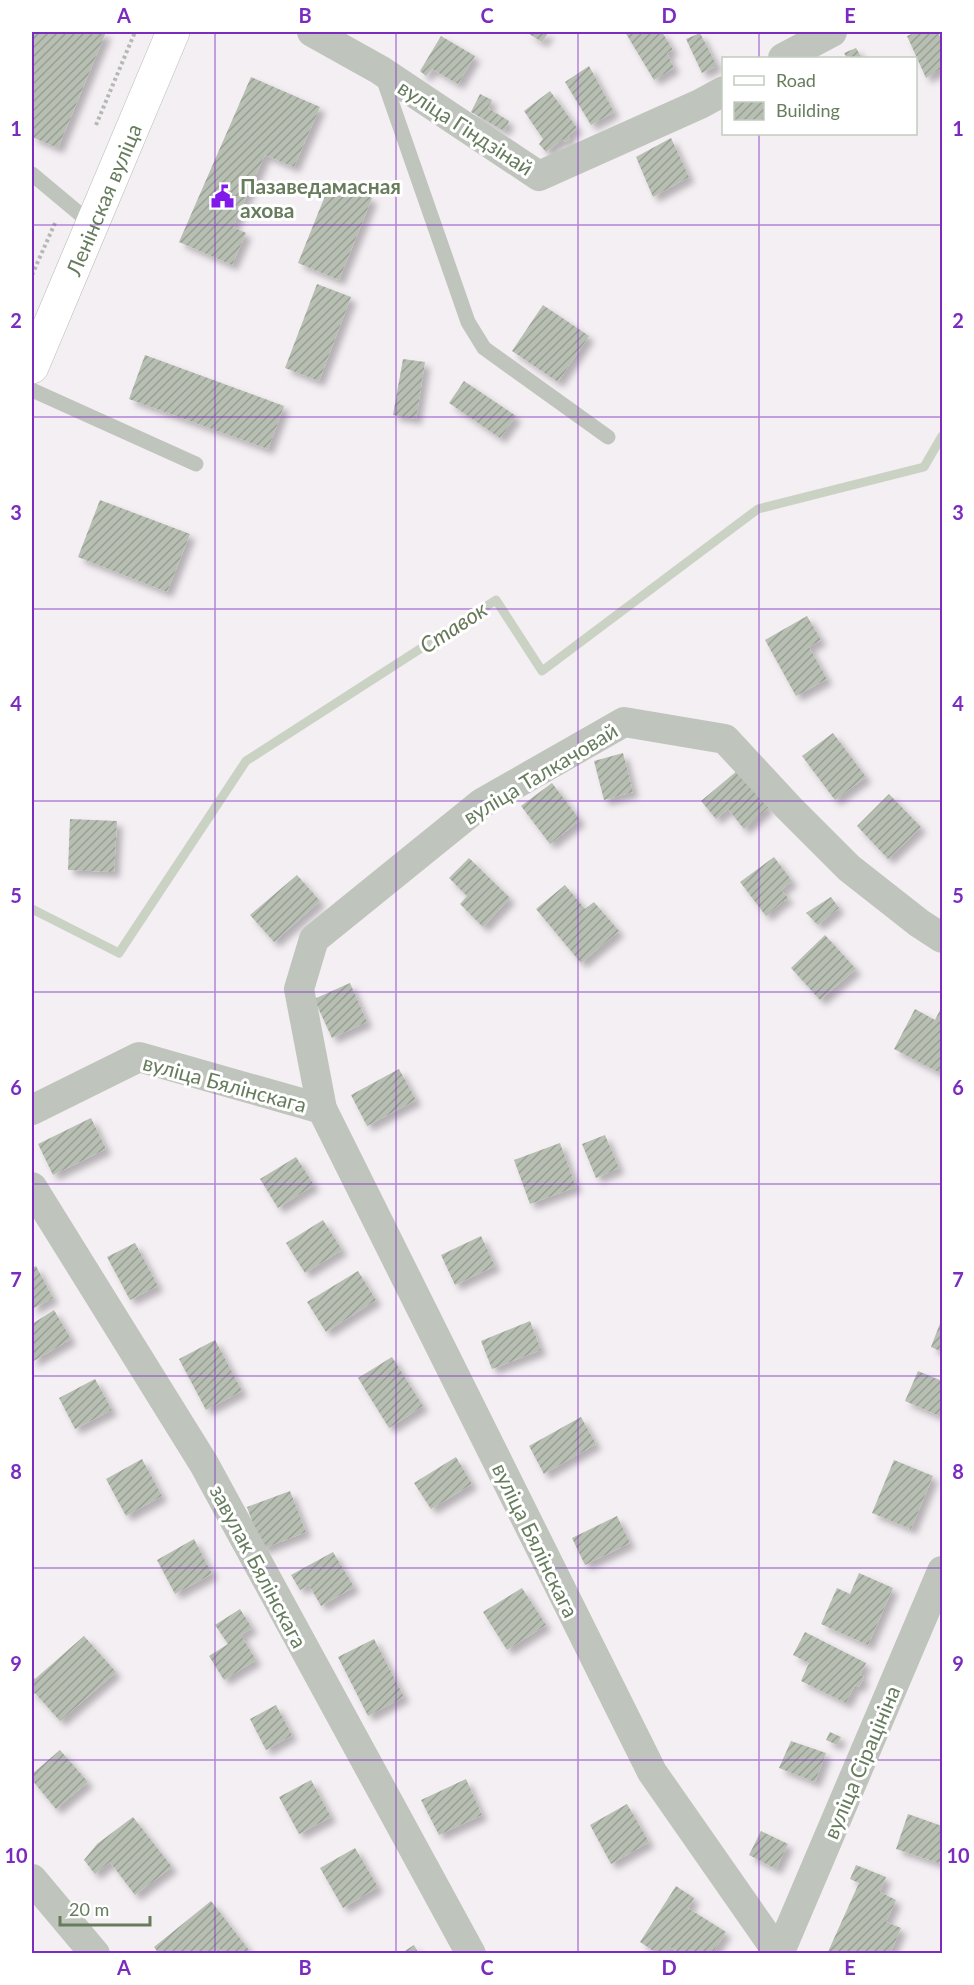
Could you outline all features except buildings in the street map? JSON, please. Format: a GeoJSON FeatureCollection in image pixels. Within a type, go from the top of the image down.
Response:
{"type":"FeatureCollection","features":[{"type":"Feature","properties":{"kind":"main road","name":"Ленінская вуліца"},"geometry":{"type":"LineString","coordinates":[[32,367],[173,32]]}},
{"type":"Feature","properties":{"kind":"street","name":"вуліца Гіндзінай"},"geometry":{"type":"LineString","coordinates":[[312,32],[380,70],[539,176],[700,104],[722,92]]}},
{"type":"Feature","properties":{"kind":"street"},"geometry":{"type":"LineString","coordinates":[[785,57],[832,32]]}},
{"type":"Feature","properties":{"kind":"street","name":"вуліца Талкачовай"},"geometry":{"type":"LineString","coordinates":[[314,939],[482,803],[624,722],[725,739],[849,868],[919,923],[942,938]]}},
{"type":"Feature","properties":{"kind":"street","name":"вуліца Бялінскага"},"geometry":{"type":"LineString","coordinates":[[314,939],[299,989],[322,1109],[652,1772],[779,1953]]}},
{"type":"Feature","properties":{"kind":"street","name":"вуліца Бялінскага"},"geometry":{"type":"LineString","coordinates":[[32,1110],[140,1057],[322,1109]]}},
{"type":"Feature","properties":{"kind":"street","name":"завулак Бялінскага"},"geometry":{"type":"LineString","coordinates":[[32,1187],[204,1464],[471,1953]]}},
{"type":"Feature","properties":{"kind":"street","name":"вуліца Сірацініна"},"geometry":{"type":"LineString","coordinates":[[779,1953],[942,1571]]}},
{"type":"Feature","properties":{"kind":"street"},"geometry":{"type":"LineString","coordinates":[[32,1879],[95,1953]]}},
{"type":"Feature","properties":{"kind":"lane"},"geometry":{"type":"LineString","coordinates":[[380,70],[468,322],[484,348],[608,437]]}},
{"type":"Feature","properties":{"kind":"lane"},"geometry":{"type":"LineString","coordinates":[[32,174],[93,225]]}},
{"type":"Feature","properties":{"kind":"lane"},"geometry":{"type":"LineString","coordinates":[[32,390],[195,464]]}},
{"type":"Feature","properties":{"kind":"path"},"geometry":{"type":"LineString","coordinates":[[95,127],[135,32]]}},
{"type":"Feature","properties":{"kind":"path"},"geometry":{"type":"LineString","coordinates":[[32,275],[64,202]]}},
{"type":"Feature","properties":{"kind":"waterway","name":"Ставок"},"geometry":{"type":"LineString","coordinates":[[32,909],[119,953],[246,761],[496,600],[542,671],[758,509],[924,467],[942,436]]}},
{"type":"Feature","properties":{"kind":"place","name":"Пазаведамасная ахова"},"geometry":{"type":"Point","coordinates":[222,197]}}]}
